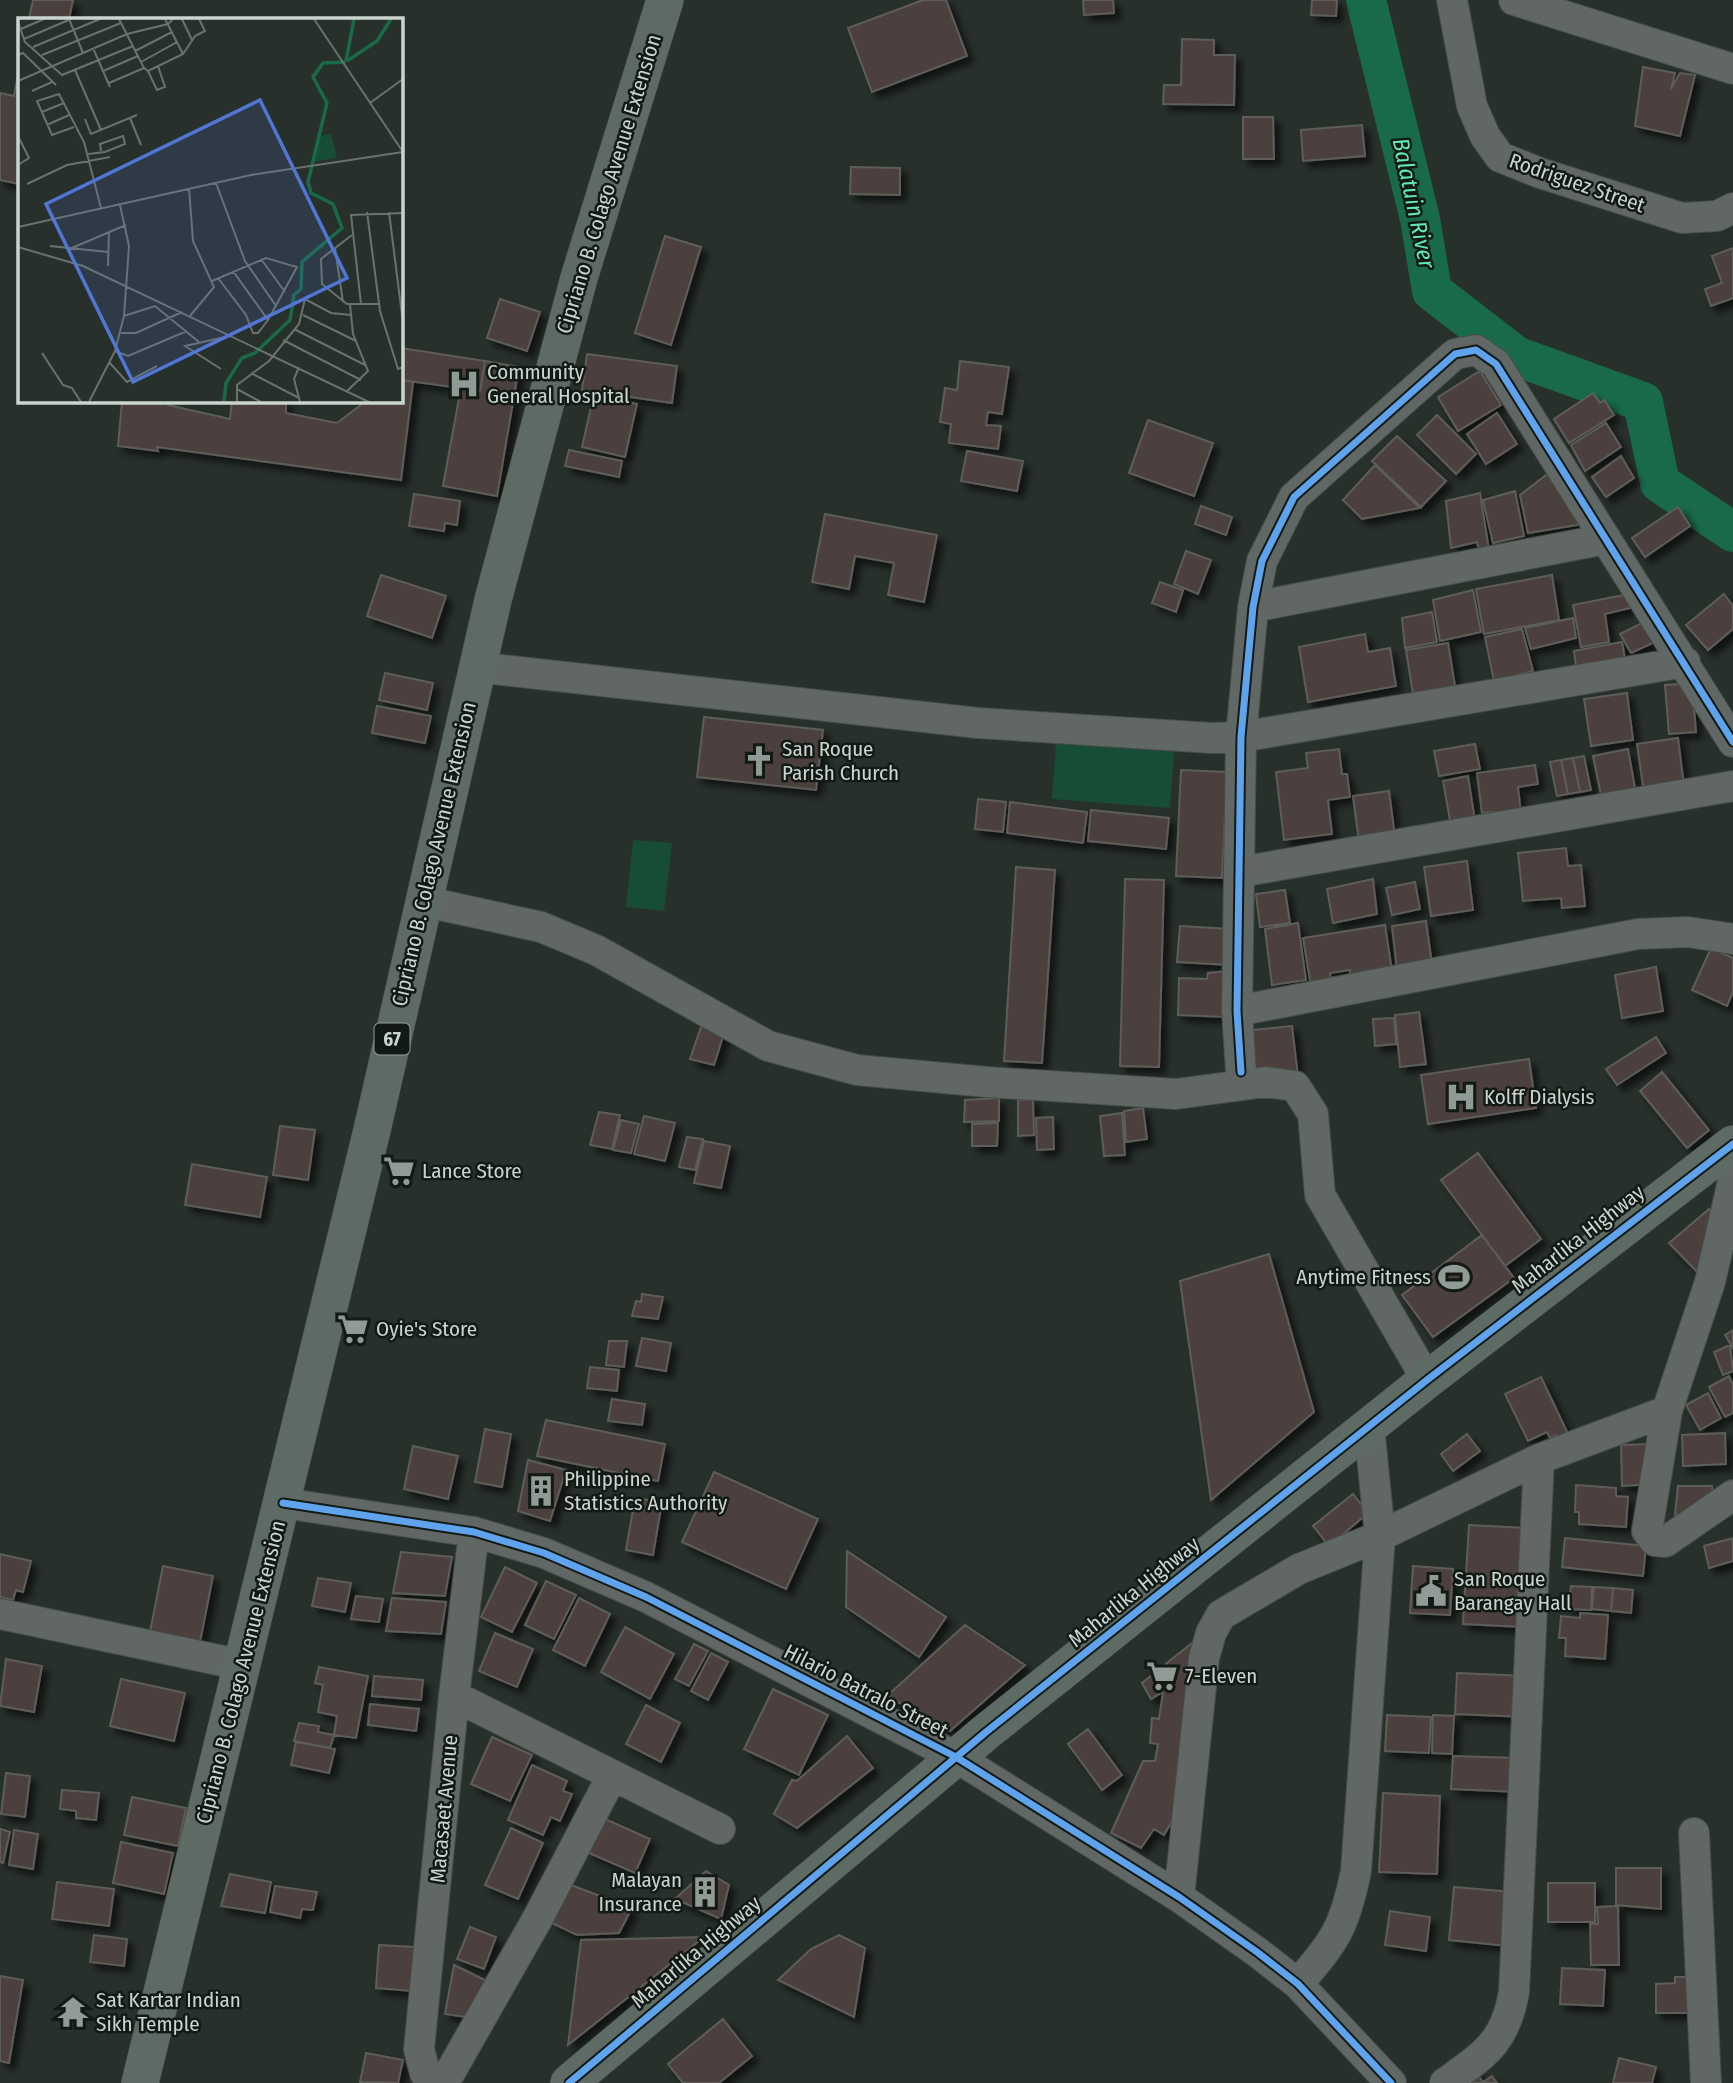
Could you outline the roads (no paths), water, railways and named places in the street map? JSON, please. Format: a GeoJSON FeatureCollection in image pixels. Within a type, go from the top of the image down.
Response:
{"type":"FeatureCollection","features":[{"type":"Feature","properties":{"kind":"main road","name":"Cipriano B. Colago Avenue Extension"},"geometry":{"type":"LineString","coordinates":[[141,2083],[372,1130],[476,667],[555,362],[665,0]]}},
{"type":"Feature","properties":{"kind":"main road","name":"Maharlika Highway"},"geometry":{"type":"LineString","coordinates":[[569,2083],[956,1757],[1427,1380],[1733,1144]]}},
{"type":"Feature","properties":{"kind":"street","name":"Rodriguez Street"},"geometry":{"type":"LineString","coordinates":[[1452,0],[1472,106],[1485,136],[1500,157],[1539,173],[1682,218],[1717,216],[1733,208]]}},
{"type":"Feature","properties":{"kind":"street"},"geometry":{"type":"LineString","coordinates":[[1514,0],[1733,69]]}},
{"type":"Feature","properties":{"kind":"street"},"geometry":{"type":"LineString","coordinates":[[1241,1072],[1237,1011],[1241,737],[1252,607],[1262,561],[1294,496],[1454,355],[1476,350],[1496,364],[1733,742]]}},
{"type":"Feature","properties":{"kind":"street"},"geometry":{"type":"LineString","coordinates":[[1252,607],[1606,539]]}},
{"type":"Feature","properties":{"kind":"street"},"geometry":{"type":"LineString","coordinates":[[476,667],[978,723],[1212,738],[1241,737],[1685,662]]}},
{"type":"Feature","properties":{"kind":"street"},"geometry":{"type":"LineString","coordinates":[[1240,872],[1733,786]]}},
{"type":"Feature","properties":{"kind":"street"},"geometry":{"type":"LineString","coordinates":[[422,901],[541,927],[596,950],[768,1045],[857,1070],[987,1082],[1177,1094],[1266,1082],[1295,1086],[1312,1114],[1320,1195],[1427,1380]]}},
{"type":"Feature","properties":{"kind":"street"},"geometry":{"type":"LineString","coordinates":[[1237,1011],[1638,934],[1688,932],[1733,939]]}},
{"type":"Feature","properties":{"kind":"street"},"geometry":{"type":"LineString","coordinates":[[1733,1181],[1710,1282],[1667,1411],[1647,1531],[1650,1538],[1665,1542],[1733,1495]]}},
{"type":"Feature","properties":{"kind":"street"},"geometry":{"type":"LineString","coordinates":[[1180,1897],[1205,1658],[1211,1633],[1221,1615],[1245,1598],[1299,1569],[1380,1536],[1539,1459],[1667,1411]]}},
{"type":"Feature","properties":{"kind":"street"},"geometry":{"type":"LineString","coordinates":[[1298,1984],[1333,1943],[1347,1916],[1356,1871],[1380,1536],[1369,1426]]}},
{"type":"Feature","properties":{"kind":"street"},"geometry":{"type":"LineString","coordinates":[[1445,2083],[1495,2043],[1509,2020],[1514,1992],[1539,1459]]}},
{"type":"Feature","properties":{"kind":"street","name":"Hilario Batralo Street"},"geometry":{"type":"LineString","coordinates":[[283,1503],[474,1532],[544,1553],[646,1597],[956,1757],[1180,1897],[1298,1984],[1391,2083]]}},
{"type":"Feature","properties":{"kind":"street","name":"Macasaet Avenue"},"geometry":{"type":"LineString","coordinates":[[431,2083],[425,2073],[419,2049],[454,1696],[474,1532]]}},
{"type":"Feature","properties":{"kind":"street"},"geometry":{"type":"LineString","coordinates":[[0,1614],[242,1665]]}},
{"type":"Feature","properties":{"kind":"street"},"geometry":{"type":"LineString","coordinates":[[454,1696],[720,1829]]}},
{"type":"Feature","properties":{"kind":"street"},"geometry":{"type":"LineString","coordinates":[[444,2083],[539,1916],[612,1776]]}},
{"type":"Feature","properties":{"kind":"street"},"geometry":{"type":"LineString","coordinates":[[1694,1833],[1706,2083]]}},
{"type":"Feature","properties":{"kind":"waterway","name":"Balatuin River"},"geometry":{"type":"LineString","coordinates":[[1366,0],[1420,219],[1432,291],[1516,356],[1643,402],[1660,483],[1733,532]]}},
{"type":"Feature","properties":{"kind":"place","name":"Community General Hospital"},"geometry":{"type":"Point","coordinates":[464,384]}},
{"type":"Feature","properties":{"kind":"place","name":"San Roque Parish Church"},"geometry":{"type":"Point","coordinates":[759,761]}},
{"type":"Feature","properties":{"kind":"place","name":"Kolff Dialysis"},"geometry":{"type":"Point","coordinates":[1461,1097]}},
{"type":"Feature","properties":{"kind":"place","name":"Lance Store"},"geometry":{"type":"Point","coordinates":[399,1171]}},
{"type":"Feature","properties":{"kind":"place","name":"Anytime Fitness"},"geometry":{"type":"Point","coordinates":[1454,1277]}},
{"type":"Feature","properties":{"kind":"place","name":"Oyie's Store"},"geometry":{"type":"Point","coordinates":[353,1329]}},
{"type":"Feature","properties":{"kind":"place","name":"Philippine Statistics Authority"},"geometry":{"type":"Point","coordinates":[541,1491]}},
{"type":"Feature","properties":{"kind":"place","name":"San Roque Barangay Hall"},"geometry":{"type":"Point","coordinates":[1431,1591]}},
{"type":"Feature","properties":{"kind":"place","name":"7-Eleven"},"geometry":{"type":"Point","coordinates":[1162,1676]}},
{"type":"Feature","properties":{"kind":"place","name":"Malayan Insurance"},"geometry":{"type":"Point","coordinates":[705,1892]}},
{"type":"Feature","properties":{"kind":"place","name":"Sat Kartar Indian Sikh Temple"},"geometry":{"type":"Point","coordinates":[73,2012]}}]}
